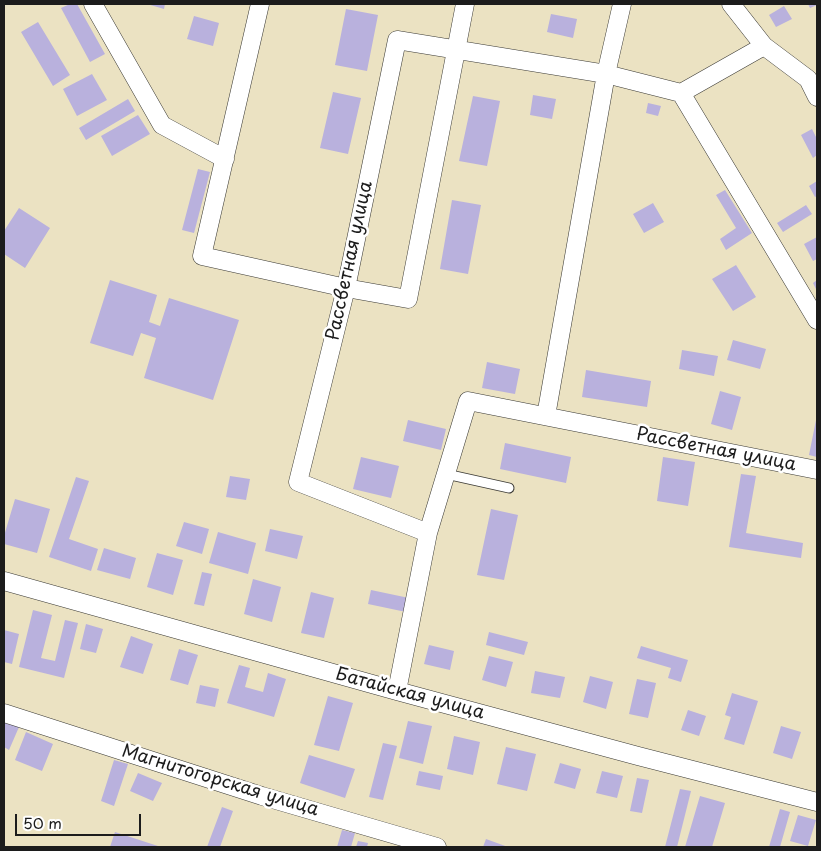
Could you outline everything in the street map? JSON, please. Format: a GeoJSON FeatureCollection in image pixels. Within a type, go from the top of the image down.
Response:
{"type":"FeatureCollection","features":[{"type":"Feature","properties":{"kind":"street"},"geometry":{"type":"LineString","coordinates":[[93,4],[162,125],[225,159]]}},
{"type":"Feature","properties":{"kind":"street"},"geometry":{"type":"LineString","coordinates":[[260,4],[202,256],[346,288],[408,299],[465,4]]}},
{"type":"Feature","properties":{"kind":"street"},"geometry":{"type":"LineString","coordinates":[[546,416],[606,74],[622,4]]}},
{"type":"Feature","properties":{"kind":"street"},"geometry":{"type":"LineString","coordinates":[[731,4],[764,46],[813,77],[817,97]]}},
{"type":"Feature","properties":{"kind":"street","name":"Рассветная улица"},"geometry":{"type":"LineString","coordinates":[[428,533],[298,482],[346,288],[397,40],[456,50]]}},
{"type":"Feature","properties":{"kind":"street"},"geometry":{"type":"LineString","coordinates":[[456,50],[606,74],[681,93],[764,46]]}},
{"type":"Feature","properties":{"kind":"street"},"geometry":{"type":"LineString","coordinates":[[681,93],[817,320]]}},
{"type":"Feature","properties":{"kind":"street","name":"Рассветная улица"},"geometry":{"type":"LineString","coordinates":[[446,474],[468,401],[817,470]]}},
{"type":"Feature","properties":{"kind":"street"},"geometry":{"type":"LineString","coordinates":[[396,691],[428,533],[446,474]]}},
{"type":"Feature","properties":{"kind":"street","name":"Батайская улица"},"geometry":{"type":"LineString","coordinates":[[4,581],[396,691],[817,802]]}},
{"type":"Feature","properties":{"kind":"street","name":"Магнитогорская улица"},"geometry":{"type":"LineString","coordinates":[[4,713],[262,796],[437,847]]}},
{"type":"Feature","properties":{"kind":"lane"},"geometry":{"type":"LineString","coordinates":[[446,474],[509,488]]}},
{"type":"Feature","properties":{"kind":"building"},"geometry":{"type":"Polygon","coordinates":[[[70,4],[77,4],[105,54],[90,62],[61,8],[70,4]]]}},
{"type":"Feature","properties":{"kind":"building"},"geometry":{"type":"Polygon","coordinates":[[[147,4],[165,4],[164,9],[147,4]]]}},
{"type":"Feature","properties":{"kind":"building"},"geometry":{"type":"Polygon","coordinates":[[[808,4],[817,4],[817,5],[810,8],[808,4]]]}},
{"type":"Feature","properties":{"kind":"building"},"geometry":{"type":"Polygon","coordinates":[[[784,6],[792,19],[776,27],[769,15],[784,6]]]}},
{"type":"Feature","properties":{"kind":"building"},"geometry":{"type":"Polygon","coordinates":[[[346,9],[378,15],[367,71],[335,65],[346,9]]]}},
{"type":"Feature","properties":{"kind":"building"},"geometry":{"type":"Polygon","coordinates":[[[551,14],[577,19],[573,38],[547,32],[551,14]]]}},
{"type":"Feature","properties":{"kind":"building"},"geometry":{"type":"Polygon","coordinates":[[[194,16],[219,23],[213,46],[187,39],[194,16]]]}},
{"type":"Feature","properties":{"kind":"building"},"geometry":{"type":"Polygon","coordinates":[[[38,22],[70,75],[53,86],[21,32],[38,22]]]}},
{"type":"Feature","properties":{"kind":"building"},"geometry":{"type":"Polygon","coordinates":[[[92,74],[107,100],[77,116],[63,89],[92,74]]]}},
{"type":"Feature","properties":{"kind":"building"},"geometry":{"type":"Polygon","coordinates":[[[333,92],[361,98],[348,154],[320,148],[333,92]]]}},
{"type":"Feature","properties":{"kind":"building"},"geometry":{"type":"Polygon","coordinates":[[[533,95],[556,99],[552,119],[530,115],[533,95]]]}},
{"type":"Feature","properties":{"kind":"building"},"geometry":{"type":"Polygon","coordinates":[[[473,96],[500,101],[487,166],[459,161],[473,96]]]}},
{"type":"Feature","properties":{"kind":"building"},"geometry":{"type":"Polygon","coordinates":[[[128,99],[135,111],[86,140],[79,128],[128,99]]]}},
{"type":"Feature","properties":{"kind":"building"},"geometry":{"type":"Polygon","coordinates":[[[648,103],[661,106],[658,116],[646,113],[648,103]]]}},
{"type":"Feature","properties":{"kind":"building"},"geometry":{"type":"Polygon","coordinates":[[[138,115],[150,134],[112,156],[101,136],[138,115]]]}},
{"type":"Feature","properties":{"kind":"building"},"geometry":{"type":"Polygon","coordinates":[[[812,129],[817,139],[817,155],[813,158],[801,135],[812,129]]]}},
{"type":"Feature","properties":{"kind":"building"},"geometry":{"type":"Polygon","coordinates":[[[198,169],[210,172],[194,233],[182,230],[198,169]]]}},
{"type":"Feature","properties":{"kind":"building"},"geometry":{"type":"Polygon","coordinates":[[[817,181],[817,196],[815,197],[809,186],[817,181]]]}},
{"type":"Feature","properties":{"kind":"building"},"geometry":{"type":"Polygon","coordinates":[[[725,190],[752,233],[726,250],[720,239],[736,228],[716,195],[725,190]]]}},
{"type":"Feature","properties":{"kind":"building"},"geometry":{"type":"Polygon","coordinates":[[[452,200],[481,205],[468,274],[440,269],[452,200]]]}},
{"type":"Feature","properties":{"kind":"building"},"geometry":{"type":"Polygon","coordinates":[[[653,203],[664,222],[644,233],[633,214],[653,203]]]}},
{"type":"Feature","properties":{"kind":"building"},"geometry":{"type":"Polygon","coordinates":[[[806,205],[812,214],[783,232],[777,223],[806,205]]]}},
{"type":"Feature","properties":{"kind":"building"},"geometry":{"type":"Polygon","coordinates":[[[19,208],[50,228],[25,268],[4,254],[4,231],[19,208]]]}},
{"type":"Feature","properties":{"kind":"building"},"geometry":{"type":"Polygon","coordinates":[[[817,237],[817,259],[813,261],[804,244],[817,237]]]}},
{"type":"Feature","properties":{"kind":"building"},"geometry":{"type":"Polygon","coordinates":[[[736,265],[756,297],[733,311],[712,279],[736,265]]]}},
{"type":"Feature","properties":{"kind":"building"},"geometry":{"type":"Polygon","coordinates":[[[110,280],[157,295],[149,322],[160,326],[169,298],[239,320],[213,400],[144,378],[156,338],[141,333],[133,356],[90,343],[110,280]]]}},
{"type":"Feature","properties":{"kind":"building"},"geometry":{"type":"Polygon","coordinates":[[[817,280],[817,291],[813,283],[817,280]]]}},
{"type":"Feature","properties":{"kind":"building"},"geometry":{"type":"Polygon","coordinates":[[[733,340],[766,349],[760,369],[727,360],[733,340]]]}},
{"type":"Feature","properties":{"kind":"building"},"geometry":{"type":"Polygon","coordinates":[[[682,350],[718,356],[714,376],[679,369],[682,350]]]}},
{"type":"Feature","properties":{"kind":"building"},"geometry":{"type":"Polygon","coordinates":[[[487,362],[520,369],[515,394],[482,388],[487,362]]]}},
{"type":"Feature","properties":{"kind":"building"},"geometry":{"type":"Polygon","coordinates":[[[586,370],[651,381],[647,407],[582,397],[586,370]]]}},
{"type":"Feature","properties":{"kind":"building"},"geometry":{"type":"Polygon","coordinates":[[[720,391],[741,397],[732,430],[711,424],[720,391]]]}},
{"type":"Feature","properties":{"kind":"building"},"geometry":{"type":"Polygon","coordinates":[[[408,420],[446,429],[441,450],[403,441],[408,420]]]}},
{"type":"Feature","properties":{"kind":"building"},"geometry":{"type":"Polygon","coordinates":[[[817,420],[817,457],[809,455],[817,420]]]}},
{"type":"Feature","properties":{"kind":"building"},"geometry":{"type":"Polygon","coordinates":[[[505,443],[571,457],[566,483],[500,469],[505,443]]]}},
{"type":"Feature","properties":{"kind":"building"},"geometry":{"type":"Polygon","coordinates":[[[361,457],[399,466],[391,498],[353,489],[361,457]]]}},
{"type":"Feature","properties":{"kind":"building"},"geometry":{"type":"Polygon","coordinates":[[[663,457],[695,462],[688,506],[657,501],[663,457]]]}},
{"type":"Feature","properties":{"kind":"building"},"geometry":{"type":"Polygon","coordinates":[[[741,474],[756,476],[746,533],[803,543],[801,558],[729,547],[741,474]]]}},
{"type":"Feature","properties":{"kind":"building"},"geometry":{"type":"Polygon","coordinates":[[[230,476],[250,479],[246,500],[226,497],[230,476]]]}},
{"type":"Feature","properties":{"kind":"building"},"geometry":{"type":"Polygon","coordinates":[[[76,477],[89,481],[69,539],[98,549],[91,571],[49,557],[76,477]]]}},
{"type":"Feature","properties":{"kind":"building"},"geometry":{"type":"Polygon","coordinates":[[[15,499],[50,509],[37,553],[4,544],[4,536],[15,499]]]}},
{"type":"Feature","properties":{"kind":"building"},"geometry":{"type":"Polygon","coordinates":[[[491,509],[518,515],[504,580],[477,575],[491,509]]]}},
{"type":"Feature","properties":{"kind":"building"},"geometry":{"type":"Polygon","coordinates":[[[184,522],[209,529],[202,554],[176,546],[184,522]]]}},
{"type":"Feature","properties":{"kind":"building"},"geometry":{"type":"Polygon","coordinates":[[[270,529],[303,536],[297,559],[265,551],[270,529]]]}},
{"type":"Feature","properties":{"kind":"building"},"geometry":{"type":"Polygon","coordinates":[[[218,532],[256,543],[248,574],[209,563],[218,532]]]}},
{"type":"Feature","properties":{"kind":"building"},"geometry":{"type":"Polygon","coordinates":[[[104,548],[136,558],[130,579],[97,570],[104,548]]]}},
{"type":"Feature","properties":{"kind":"building"},"geometry":{"type":"Polygon","coordinates":[[[157,553],[183,560],[173,595],[147,587],[157,553]]]}},
{"type":"Feature","properties":{"kind":"building"},"geometry":{"type":"Polygon","coordinates":[[[202,572],[212,574],[204,606],[194,604],[202,572]]]}},
{"type":"Feature","properties":{"kind":"building"},"geometry":{"type":"Polygon","coordinates":[[[253,579],[281,587],[272,622],[244,614],[253,579]]]}},
{"type":"Feature","properties":{"kind":"building"},"geometry":{"type":"Polygon","coordinates":[[[371,590],[409,598],[406,612],[368,604],[371,590]]]}},
{"type":"Feature","properties":{"kind":"building"},"geometry":{"type":"Polygon","coordinates":[[[311,592],[334,598],[324,638],[301,633],[311,592]]]}},
{"type":"Feature","properties":{"kind":"building"},"geometry":{"type":"Polygon","coordinates":[[[33,610],[52,615],[41,658],[55,661],[65,620],[78,623],[64,678],[19,667],[33,610]]]}},
{"type":"Feature","properties":{"kind":"building"},"geometry":{"type":"Polygon","coordinates":[[[86,624],[103,629],[96,653],[80,649],[86,624]]]}},
{"type":"Feature","properties":{"kind":"building"},"geometry":{"type":"Polygon","coordinates":[[[4,630],[19,634],[12,664],[4,662],[4,630]]]}},
{"type":"Feature","properties":{"kind":"building"},"geometry":{"type":"Polygon","coordinates":[[[489,632],[528,642],[524,655],[486,645],[489,632]]]}},
{"type":"Feature","properties":{"kind":"building"},"geometry":{"type":"Polygon","coordinates":[[[131,636],[153,644],[143,674],[120,667],[131,636]]]}},
{"type":"Feature","properties":{"kind":"building"},"geometry":{"type":"Polygon","coordinates":[[[429,645],[454,651],[450,670],[424,664],[429,645]]]}},
{"type":"Feature","properties":{"kind":"building"},"geometry":{"type":"Polygon","coordinates":[[[641,646],[688,660],[681,682],[668,678],[671,668],[637,658],[641,646]]]}},
{"type":"Feature","properties":{"kind":"building"},"geometry":{"type":"Polygon","coordinates":[[[179,649],[198,655],[188,685],[170,680],[179,649]]]}},
{"type":"Feature","properties":{"kind":"building"},"geometry":{"type":"Polygon","coordinates":[[[489,656],[513,662],[506,687],[482,680],[489,656]]]}},
{"type":"Feature","properties":{"kind":"building"},"geometry":{"type":"Polygon","coordinates":[[[239,665],[250,668],[245,687],[263,692],[268,673],[286,679],[274,717],[227,703],[239,665]]]}},
{"type":"Feature","properties":{"kind":"building"},"geometry":{"type":"Polygon","coordinates":[[[535,671],[565,677],[560,698],[531,693],[535,671]]]}},
{"type":"Feature","properties":{"kind":"building"},"geometry":{"type":"Polygon","coordinates":[[[590,676],[613,682],[606,709],[583,702],[590,676]]]}},
{"type":"Feature","properties":{"kind":"building"},"geometry":{"type":"Polygon","coordinates":[[[637,679],[656,683],[648,718],[629,714],[637,679]]]}},
{"type":"Feature","properties":{"kind":"building"},"geometry":{"type":"Polygon","coordinates":[[[200,685],[219,689],[215,707],[196,703],[200,685]]]}},
{"type":"Feature","properties":{"kind":"building"},"geometry":{"type":"Polygon","coordinates":[[[732,693],[758,701],[744,745],[724,739],[731,717],[725,715],[732,693]]]}},
{"type":"Feature","properties":{"kind":"building"},"geometry":{"type":"Polygon","coordinates":[[[328,696],[353,703],[339,751],[314,745],[328,696]]]}},
{"type":"Feature","properties":{"kind":"building"},"geometry":{"type":"Polygon","coordinates":[[[688,710],[706,716],[699,736],[681,730],[688,710]]]}},
{"type":"Feature","properties":{"kind":"building"},"geometry":{"type":"Polygon","coordinates":[[[4,721],[19,727],[9,750],[4,747],[4,721]]]}},
{"type":"Feature","properties":{"kind":"building"},"geometry":{"type":"Polygon","coordinates":[[[408,721],[432,726],[423,764],[399,758],[408,721]]]}},
{"type":"Feature","properties":{"kind":"building"},"geometry":{"type":"Polygon","coordinates":[[[781,726],[801,732],[792,759],[773,753],[781,726]]]}},
{"type":"Feature","properties":{"kind":"building"},"geometry":{"type":"Polygon","coordinates":[[[26,732],[53,744],[42,771],[15,760],[26,732]]]}},
{"type":"Feature","properties":{"kind":"building"},"geometry":{"type":"Polygon","coordinates":[[[454,736],[480,742],[473,775],[447,769],[454,736]]]}},
{"type":"Feature","properties":{"kind":"building"},"geometry":{"type":"Polygon","coordinates":[[[383,743],[397,746],[383,800],[369,797],[383,743]]]}},
{"type":"Feature","properties":{"kind":"building"},"geometry":{"type":"Polygon","coordinates":[[[506,747],[536,754],[527,791],[497,784],[506,747]]]}},
{"type":"Feature","properties":{"kind":"building"},"geometry":{"type":"Polygon","coordinates":[[[309,755],[355,769],[345,798],[300,783],[309,755]]]}},
{"type":"Feature","properties":{"kind":"building"},"geometry":{"type":"Polygon","coordinates":[[[114,760],[128,764],[114,806],[101,801],[114,760]]]}},
{"type":"Feature","properties":{"kind":"building"},"geometry":{"type":"Polygon","coordinates":[[[560,763],[581,769],[575,789],[554,783],[560,763]]]}},
{"type":"Feature","properties":{"kind":"building"},"geometry":{"type":"Polygon","coordinates":[[[419,771],[443,776],[440,790],[416,785],[419,771]]]}},
{"type":"Feature","properties":{"kind":"building"},"geometry":{"type":"Polygon","coordinates":[[[602,771],[623,776],[617,798],[596,793],[602,771]]]}},
{"type":"Feature","properties":{"kind":"building"},"geometry":{"type":"Polygon","coordinates":[[[138,773],[162,783],[153,801],[130,791],[138,773]]]}},
{"type":"Feature","properties":{"kind":"building"},"geometry":{"type":"Polygon","coordinates":[[[637,778],[649,780],[642,813],[630,811],[637,778]]]}},
{"type":"Feature","properties":{"kind":"building"},"geometry":{"type":"Polygon","coordinates":[[[680,789],[691,791],[677,847],[665,847],[680,789]]]}},
{"type":"Feature","properties":{"kind":"building"},"geometry":{"type":"Polygon","coordinates":[[[700,796],[725,803],[712,847],[685,847],[700,796]]]}},
{"type":"Feature","properties":{"kind":"building"},"geometry":{"type":"Polygon","coordinates":[[[222,807],[233,811],[220,847],[207,847],[222,807]]]}},
{"type":"Feature","properties":{"kind":"building"},"geometry":{"type":"Polygon","coordinates":[[[780,809],[790,812],[780,847],[769,847],[780,809]]]}},
{"type":"Feature","properties":{"kind":"building"},"geometry":{"type":"Polygon","coordinates":[[[798,815],[816,820],[808,846],[790,841],[798,815]]]}},
{"type":"Feature","properties":{"kind":"building"},"geometry":{"type":"Polygon","coordinates":[[[342,830],[355,833],[351,847],[337,847],[342,830]]]}},
{"type":"Feature","properties":{"kind":"building"},"geometry":{"type":"Polygon","coordinates":[[[115,832],[161,847],[110,847],[115,832]]]}},
{"type":"Feature","properties":{"kind":"building"},"geometry":{"type":"Polygon","coordinates":[[[486,839],[508,847],[483,847],[486,839]]]}},
{"type":"Feature","properties":{"kind":"building"},"geometry":{"type":"Polygon","coordinates":[[[358,841],[368,843],[367,847],[356,847],[358,841]]]}}]}
